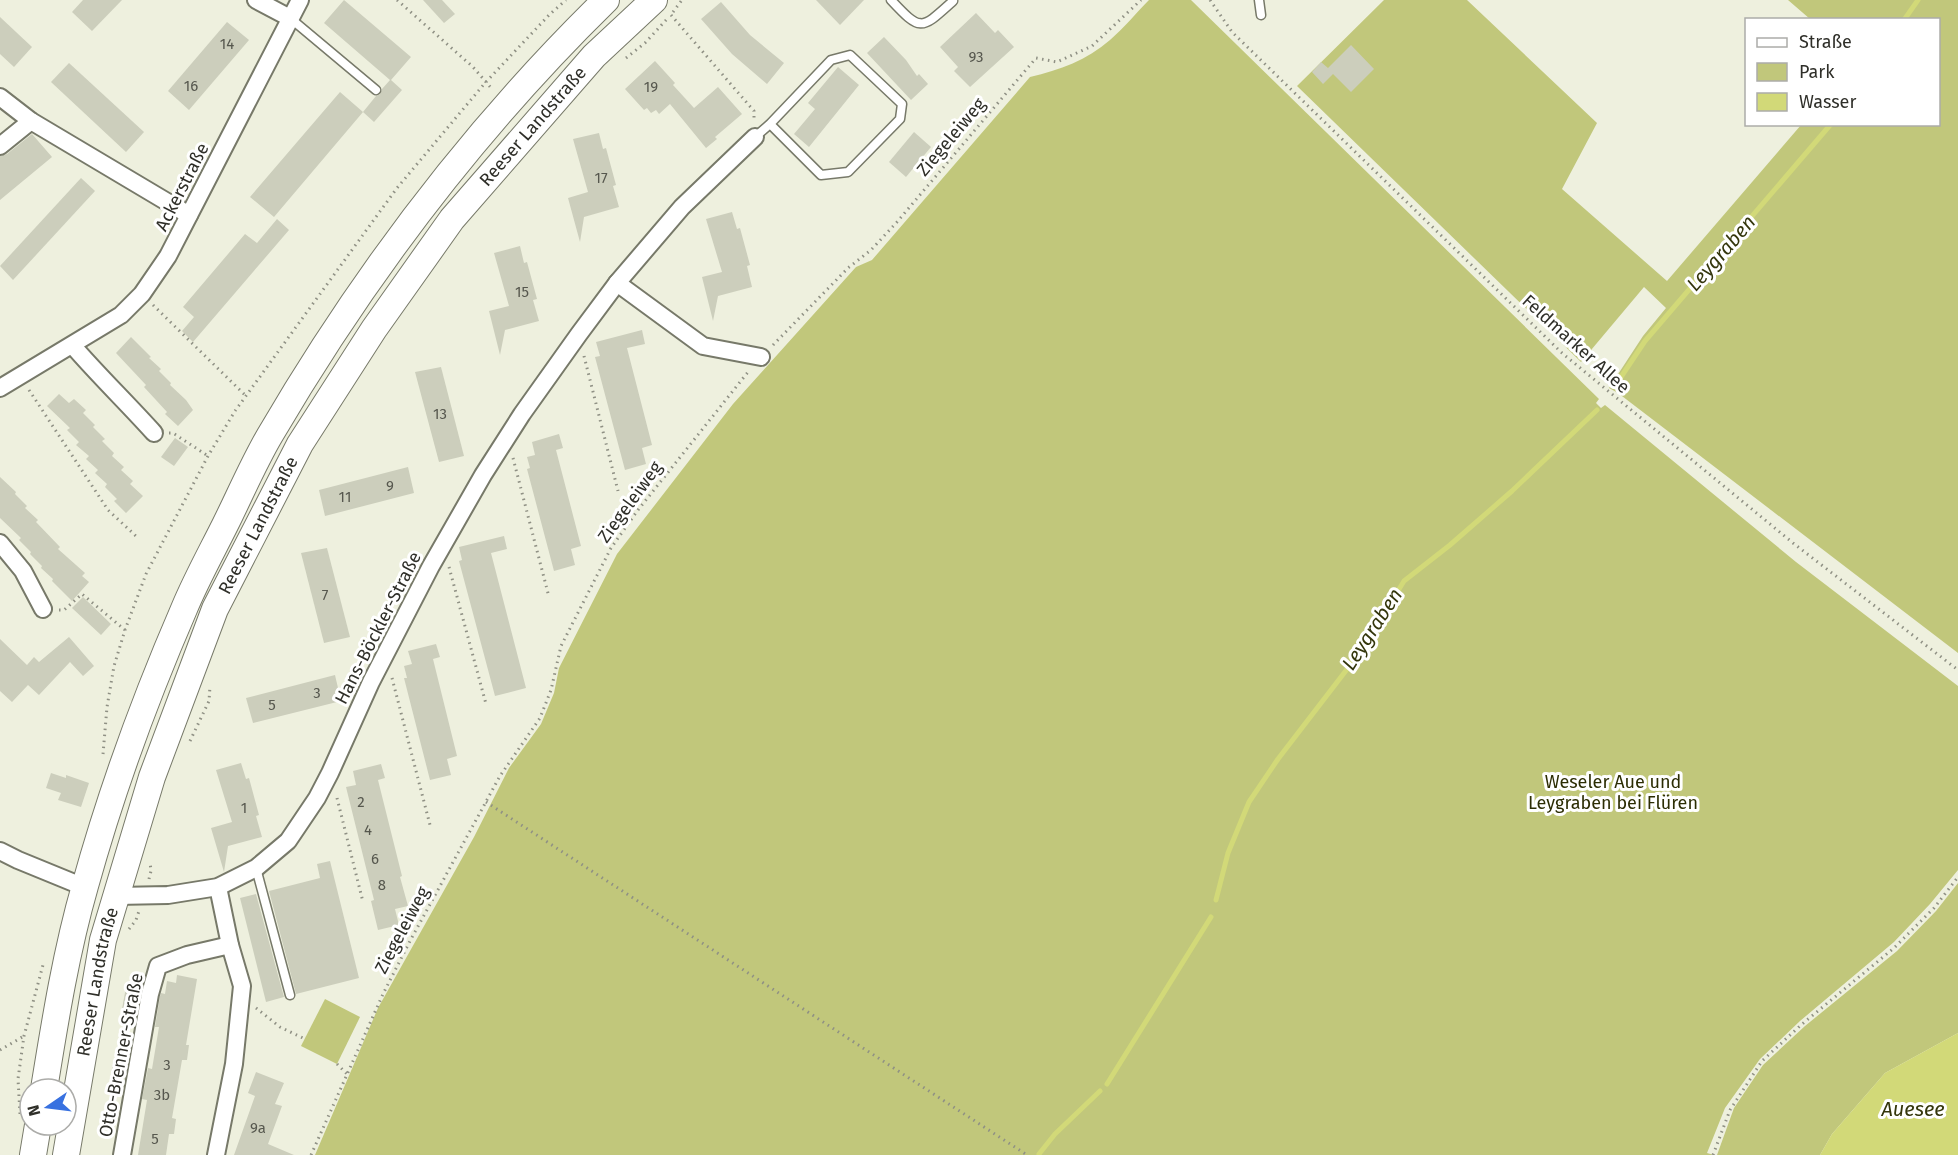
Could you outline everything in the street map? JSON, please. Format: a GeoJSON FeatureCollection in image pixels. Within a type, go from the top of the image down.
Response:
{"type":"FeatureCollection","features":[{"type":"Feature","properties":{"kind":"main road","name":"Reeser Landstraße"},"geometry":{"type":"LineString","coordinates":[[46,1077],[84,887],[119,775],[185,606],[268,437],[350,305],[424,204],[507,102],[606,0]]}},
{"type":"Feature","properties":{"kind":"main road","name":"Reeser Landstraße"},"geometry":{"type":"LineString","coordinates":[[66,1155],[103,940],[152,777],[215,609],[300,444],[374,330],[452,219],[594,56],[662,8]]}},
{"type":"Feature","properties":{"kind":"main road"},"geometry":{"type":"LineString","coordinates":[[84,887],[116,896]]}},
{"type":"Feature","properties":{"kind":"main road"},"geometry":{"type":"LineString","coordinates":[[33,1155],[36,1137]]}},
{"type":"Feature","properties":{"kind":"street"},"geometry":{"type":"LineString","coordinates":[[256,0],[291,18]]}},
{"type":"Feature","properties":{"kind":"street","name":"Ackerstraße"},"geometry":{"type":"LineString","coordinates":[[0,388],[121,315],[142,294],[168,256],[300,0]]}},
{"type":"Feature","properties":{"kind":"street"},"geometry":{"type":"LineString","coordinates":[[0,97],[31,121],[189,215]]}},
{"type":"Feature","properties":{"kind":"street"},"geometry":{"type":"LineString","coordinates":[[0,146],[31,121]]}},
{"type":"Feature","properties":{"kind":"street","name":"Hans-Böckler-Straße"},"geometry":{"type":"LineString","coordinates":[[116,896],[168,895],[218,887],[256,868],[288,841],[317,798],[386,653],[443,545],[507,436],[617,283],[682,207],[755,138]]}},
{"type":"Feature","properties":{"kind":"street"},"geometry":{"type":"LineString","coordinates":[[617,283],[703,346],[760,357]]}},
{"type":"Feature","properties":{"kind":"street"},"geometry":{"type":"LineString","coordinates":[[73,346],[153,433]]}},
{"type":"Feature","properties":{"kind":"street"},"geometry":{"type":"LineString","coordinates":[[0,543],[23,571],[43,609]]}},
{"type":"Feature","properties":{"kind":"street"},"geometry":{"type":"LineString","coordinates":[[0,851],[84,887]]}},
{"type":"Feature","properties":{"kind":"street"},"geometry":{"type":"LineString","coordinates":[[216,1155],[234,1064],[242,986],[230,945],[218,887]]}},
{"type":"Feature","properties":{"kind":"street","name":"Otto-Brenner-Straße"},"geometry":{"type":"LineString","coordinates":[[122,1155],[150,994],[158,966],[187,955],[230,945]]}},
{"type":"Feature","properties":{"kind":"lane"},"geometry":{"type":"LineString","coordinates":[[891,0],[915,24],[922,25],[931,21],[953,1]]}},
{"type":"Feature","properties":{"kind":"lane"},"geometry":{"type":"LineString","coordinates":[[1259,0],[1261,15]]}},
{"type":"Feature","properties":{"kind":"lane"},"geometry":{"type":"LineString","coordinates":[[291,18],[376,90]]}},
{"type":"Feature","properties":{"kind":"lane"},"geometry":{"type":"LineString","coordinates":[[755,138],[831,60],[850,55],[902,104],[900,119],[848,172],[821,175],[770,124]]}},
{"type":"Feature","properties":{"kind":"lane"},"geometry":{"type":"LineString","coordinates":[[256,868],[290,995]]}},
{"type":"Feature","properties":{"kind":"path"},"geometry":{"type":"LineString","coordinates":[[397,0],[473,67],[485,83],[507,102]]}},
{"type":"Feature","properties":{"kind":"path"},"geometry":{"type":"LineString","coordinates":[[622,61],[645,43],[662,8],[682,0]]}},
{"type":"Feature","properties":{"kind":"path","name":"Ziegeleiweg"},"geometry":{"type":"LineString","coordinates":[[311,1155],[383,994],[500,776],[540,718],[551,690],[561,646],[611,548],[644,502],[760,357],[848,268],[871,250],[1036,58],[1057,62],[1092,46],[1141,0]]}},
{"type":"Feature","properties":{"kind":"path","name":"Feldmarker Allee"},"geometry":{"type":"LineString","coordinates":[[1210,0],[1232,32],[1562,353],[1793,543],[1958,670]]}},
{"type":"Feature","properties":{"kind":"path"},"geometry":{"type":"LineString","coordinates":[[662,8],[754,111],[755,138]]}},
{"type":"Feature","properties":{"kind":"path"},"geometry":{"type":"LineString","coordinates":[[142,294],[246,396]]}},
{"type":"Feature","properties":{"kind":"path"},"geometry":{"type":"LineString","coordinates":[[579,334],[618,491]]}},
{"type":"Feature","properties":{"kind":"path"},"geometry":{"type":"LineString","coordinates":[[20,376],[108,510],[137,537]]}},
{"type":"Feature","properties":{"kind":"path"},"geometry":{"type":"LineString","coordinates":[[153,433],[173,433],[208,456]]}},
{"type":"Feature","properties":{"kind":"path"},"geometry":{"type":"LineString","coordinates":[[507,436],[549,597]]}},
{"type":"Feature","properties":{"kind":"path"},"geometry":{"type":"LineString","coordinates":[[443,545],[486,704]]}},
{"type":"Feature","properties":{"kind":"path"},"geometry":{"type":"LineString","coordinates":[[43,609],[64,610],[82,594],[125,630]]}},
{"type":"Feature","properties":{"kind":"path"},"geometry":{"type":"LineString","coordinates":[[386,653],[430,825]]}},
{"type":"Feature","properties":{"kind":"path"},"geometry":{"type":"LineString","coordinates":[[189,743],[209,701],[211,680]]}},
{"type":"Feature","properties":{"kind":"path"},"geometry":{"type":"LineString","coordinates":[[330,773],[363,902]]}},
{"type":"Feature","properties":{"kind":"path"},"geometry":{"type":"LineString","coordinates":[[486,802],[1027,1155]]}},
{"type":"Feature","properties":{"kind":"path"},"geometry":{"type":"LineString","coordinates":[[126,933],[136,920],[144,897],[151,871],[149,860]]}},
{"type":"Feature","properties":{"kind":"path"},"geometry":{"type":"LineString","coordinates":[[1713,1155],[1730,1110],[1762,1061],[1801,1025],[1894,948],[1934,908],[1958,877]]}},
{"type":"Feature","properties":{"kind":"path"},"geometry":{"type":"LineString","coordinates":[[242,986],[254,1006],[280,1027],[305,1039]]}},
{"type":"Feature","properties":{"kind":"path"},"geometry":{"type":"LineString","coordinates":[[0,1050],[24,1035]]}},
{"type":"Feature","properties":{"kind":"path"},"geometry":{"type":"LineString","coordinates":[[337,1064],[348,1075]]}},
{"type":"Feature","properties":{"kind":"green space","name":"Weseler Aue und Leygraben bei Flüren"},"geometry":{"type":"Polygon","coordinates":[[[1149,0],[1191,0],[1599,399],[1596,403],[1601,408],[1605,405],[1796,562],[1958,686],[1958,870],[1894,942],[1800,1021],[1760,1059],[1725,1108],[1707,1153],[1714,1155],[315,1155],[378,1008],[474,837],[509,768],[541,724],[554,693],[559,668],[617,554],[733,404],[856,267],[872,260],[1030,77],[1052,71],[1092,53],[1115,35],[1149,0]]]}},
{"type":"Feature","properties":{"kind":"green space"},"geometry":{"type":"Polygon","coordinates":[[[1384,0],[1467,0],[1597,123],[1562,189],[1667,281],[1800,126],[1940,126],[1940,18],[1809,18],[1788,0],[1958,0],[1958,653],[1609,388],[1643,336],[1666,308],[1644,287],[1581,362],[1297,86],[1384,0]]]}},
{"type":"Feature","properties":{"kind":"green space"},"geometry":{"type":"Polygon","coordinates":[[[1958,883],[1958,1033],[1885,1073],[1832,1134],[1820,1155],[1717,1155],[1734,1108],[1763,1065],[1805,1026],[1897,951],[1936,911],[1958,883]]]}},
{"type":"Feature","properties":{"kind":"green space"},"geometry":{"type":"Polygon","coordinates":[[[325,999],[360,1017],[337,1064],[301,1046],[325,999]]]}},
{"type":"Feature","properties":{"kind":"water","name":"Auesee"},"geometry":{"type":"Polygon","coordinates":[[[1958,1033],[1958,1155],[1820,1155],[1832,1134],[1885,1073],[1958,1033]]]}},
{"type":"Feature","properties":{"kind":"building"},"geometry":{"type":"Polygon","coordinates":[[[83,0],[122,0],[92,31],[72,12],[83,0]]]}},
{"type":"Feature","properties":{"kind":"building"},"geometry":{"type":"Polygon","coordinates":[[[344,0],[411,57],[391,80],[402,90],[374,122],[363,112],[390,80],[324,23],[344,0]]]}},
{"type":"Feature","properties":{"kind":"building"},"geometry":{"type":"Polygon","coordinates":[[[423,0],[442,0],[455,14],[444,23],[423,0]]]}},
{"type":"Feature","properties":{"kind":"building"},"geometry":{"type":"Polygon","coordinates":[[[816,0],[864,0],[840,25],[816,0]]]}},
{"type":"Feature","properties":{"kind":"building"},"geometry":{"type":"Polygon","coordinates":[[[721,2],[750,35],[784,63],[767,84],[732,54],[701,19],[721,2]]]}},
{"type":"Feature","properties":{"kind":"building"},"geometry":{"type":"Polygon","coordinates":[[[976,13],[995,33],[998,30],[1014,47],[970,87],[954,71],[958,67],[940,47],[976,13]]]}},
{"type":"Feature","properties":{"kind":"building"},"geometry":{"type":"Polygon","coordinates":[[[0,17],[32,47],[14,67],[0,54],[0,17]]]}},
{"type":"Feature","properties":{"kind":"building"},"geometry":{"type":"Polygon","coordinates":[[[227,22],[249,40],[189,110],[168,91],[227,22]]]}},
{"type":"Feature","properties":{"kind":"building"},"geometry":{"type":"Polygon","coordinates":[[[884,37],[906,60],[917,76],[919,74],[928,84],[911,100],[867,53],[884,37]]]}},
{"type":"Feature","properties":{"kind":"building"},"geometry":{"type":"Polygon","coordinates":[[[1351,45],[1374,69],[1351,92],[1333,74],[1323,84],[1312,72],[1321,62],[1328,68],[1351,45]]]}},
{"type":"Feature","properties":{"kind":"building"},"geometry":{"type":"Polygon","coordinates":[[[655,61],[694,108],[718,87],[742,114],[715,137],[717,139],[706,148],[670,104],[659,114],[656,110],[651,113],[647,108],[644,110],[625,89],[655,61]]]}},
{"type":"Feature","properties":{"kind":"building"},"geometry":{"type":"Polygon","coordinates":[[[69,63],[144,132],[126,152],[51,82],[69,63]]]}},
{"type":"Feature","properties":{"kind":"building"},"geometry":{"type":"Polygon","coordinates":[[[838,67],[859,85],[809,147],[794,134],[815,109],[808,103],[838,67]]]}},
{"type":"Feature","properties":{"kind":"building"},"geometry":{"type":"Polygon","coordinates":[[[340,92],[363,112],[274,217],[250,197],[340,92]]]}},
{"type":"Feature","properties":{"kind":"building"},"geometry":{"type":"Polygon","coordinates":[[[914,132],[931,147],[906,177],[889,162],[914,132]]]}},
{"type":"Feature","properties":{"kind":"building"},"geometry":{"type":"Polygon","coordinates":[[[599,133],[603,149],[606,148],[616,185],[613,186],[619,207],[584,217],[580,242],[568,198],[588,192],[573,139],[599,133]]]}},
{"type":"Feature","properties":{"kind":"building"},"geometry":{"type":"Polygon","coordinates":[[[32,134],[52,157],[0,200],[0,156],[7,154],[32,134]]]}},
{"type":"Feature","properties":{"kind":"building"},"geometry":{"type":"Polygon","coordinates":[[[81,178],[95,191],[13,280],[0,266],[81,178]]]}},
{"type":"Feature","properties":{"kind":"building"},"geometry":{"type":"Polygon","coordinates":[[[732,212],[737,229],[740,228],[750,265],[747,266],[752,287],[718,296],[713,321],[702,277],[722,272],[706,219],[732,212]]]}},
{"type":"Feature","properties":{"kind":"building"},"geometry":{"type":"Polygon","coordinates":[[[277,219],[289,230],[193,342],[182,331],[194,317],[183,307],[245,234],[257,243],[277,219]]]}},
{"type":"Feature","properties":{"kind":"building"},"geometry":{"type":"Polygon","coordinates":[[[520,246],[537,299],[533,300],[539,321],[505,330],[500,355],[489,311],[509,306],[494,253],[520,246]]]}},
{"type":"Feature","properties":{"kind":"building"},"geometry":{"type":"Polygon","coordinates":[[[642,330],[645,344],[627,348],[652,445],[642,448],[646,464],[625,470],[595,357],[600,356],[596,342],[642,330]]]}},
{"type":"Feature","properties":{"kind":"building"},"geometry":{"type":"Polygon","coordinates":[[[131,337],[151,357],[149,358],[161,369],[159,371],[171,383],[170,385],[193,410],[178,426],[165,414],[167,412],[144,387],[146,385],[116,353],[131,337]]]}},
{"type":"Feature","properties":{"kind":"building"},"geometry":{"type":"Polygon","coordinates":[[[441,367],[464,456],[439,462],[415,372],[441,367]]]}},
{"type":"Feature","properties":{"kind":"building"},"geometry":{"type":"Polygon","coordinates":[[[59,394],[69,403],[74,399],[86,410],[83,413],[105,439],[102,441],[114,453],[112,456],[124,467],[121,470],[133,481],[130,484],[143,496],[126,513],[114,501],[117,499],[105,487],[107,484],[95,473],[98,470],[86,459],[89,456],[76,445],[79,442],[67,430],[70,428],[47,406],[59,394]]]}},
{"type":"Feature","properties":{"kind":"building"},"geometry":{"type":"Polygon","coordinates":[[[559,434],[563,448],[556,450],[581,546],[571,549],[575,565],[554,571],[527,469],[530,468],[527,457],[535,455],[532,442],[559,434]]]}},
{"type":"Feature","properties":{"kind":"building"},"geometry":{"type":"Polygon","coordinates":[[[175,438],[188,447],[174,466],[161,457],[175,438]]]}},
{"type":"Feature","properties":{"kind":"building"},"geometry":{"type":"Polygon","coordinates":[[[408,467],[414,493],[325,516],[319,490],[408,467]]]}},
{"type":"Feature","properties":{"kind":"building"},"geometry":{"type":"Polygon","coordinates":[[[0,477],[16,492],[15,494],[27,506],[25,508],[38,520],[36,522],[60,547],[58,549],[85,573],[82,576],[89,582],[72,601],[41,568],[42,566],[30,554],[31,552],[19,540],[21,538],[0,518],[0,477]]]}},
{"type":"Feature","properties":{"kind":"building"},"geometry":{"type":"Polygon","coordinates":[[[504,536],[507,549],[491,553],[526,688],[495,696],[459,561],[462,560],[459,547],[504,536]]]}},
{"type":"Feature","properties":{"kind":"building"},"geometry":{"type":"Polygon","coordinates":[[[327,548],[350,637],[324,643],[301,553],[327,548]]]}},
{"type":"Feature","properties":{"kind":"building"},"geometry":{"type":"Polygon","coordinates":[[[83,597],[111,624],[101,635],[72,608],[83,597]]]}},
{"type":"Feature","properties":{"kind":"building"},"geometry":{"type":"Polygon","coordinates":[[[69,637],[94,666],[83,676],[70,662],[39,695],[28,685],[12,702],[0,691],[0,639],[27,665],[34,657],[39,662],[69,637]]]}},
{"type":"Feature","properties":{"kind":"building"},"geometry":{"type":"Polygon","coordinates":[[[436,644],[440,657],[433,659],[457,756],[447,759],[451,775],[430,780],[404,678],[407,678],[404,666],[412,664],[408,651],[436,644]]]}},
{"type":"Feature","properties":{"kind":"building"},"geometry":{"type":"Polygon","coordinates":[[[335,675],[341,701],[253,723],[246,698],[335,675]]]}},
{"type":"Feature","properties":{"kind":"building"},"geometry":{"type":"Polygon","coordinates":[[[241,763],[246,779],[249,778],[259,815],[256,816],[262,837],[228,846],[224,872],[211,828],[232,822],[216,770],[241,763]]]}},
{"type":"Feature","properties":{"kind":"building"},"geometry":{"type":"Polygon","coordinates":[[[381,764],[385,778],[378,780],[408,906],[395,909],[399,925],[378,930],[371,901],[374,900],[346,787],[356,785],[353,771],[381,764]]]}},
{"type":"Feature","properties":{"kind":"building"},"geometry":{"type":"Polygon","coordinates":[[[51,773],[66,778],[66,775],[89,783],[81,807],[58,800],[61,793],[46,788],[51,773]]]}},
{"type":"Feature","properties":{"kind":"building"},"geometry":{"type":"Polygon","coordinates":[[[330,861],[359,978],[296,994],[269,891],[320,878],[317,864],[330,861]]]}},
{"type":"Feature","properties":{"kind":"building"},"geometry":{"type":"Polygon","coordinates":[[[256,894],[284,997],[266,1002],[240,898],[256,894]]]}},
{"type":"Feature","properties":{"kind":"building"},"geometry":{"type":"Polygon","coordinates":[[[177,975],[197,979],[186,1045],[189,1045],[187,1060],[182,1060],[172,1118],[176,1119],[174,1134],[169,1134],[166,1155],[138,1155],[147,1100],[142,1099],[148,1068],[152,1069],[159,1027],[155,1027],[160,996],[161,993],[165,994],[167,981],[176,983],[177,975]]]}},
{"type":"Feature","properties":{"kind":"building"},"geometry":{"type":"Polygon","coordinates":[[[126,987],[140,990],[134,1023],[120,1020],[126,987]]]}},
{"type":"Feature","properties":{"kind":"building"},"geometry":{"type":"Polygon","coordinates":[[[113,1063],[127,1065],[122,1095],[108,1093],[113,1063]]]}},
{"type":"Feature","properties":{"kind":"building"},"geometry":{"type":"Polygon","coordinates":[[[256,1072],[284,1083],[275,1104],[282,1106],[268,1144],[294,1155],[234,1155],[255,1096],[248,1093],[256,1072]]]}},
{"type":"Feature","properties":{"kind":"waterway","name":"Leygraben"},"geometry":{"type":"LineString","coordinates":[[1905,18],[1918,0]]}},
{"type":"Feature","properties":{"kind":"waterway","name":"Leygraben"},"geometry":{"type":"LineString","coordinates":[[1615,386],[1645,341],[1829,126]]}},
{"type":"Feature","properties":{"kind":"waterway","name":"Leygraben"},"geometry":{"type":"LineString","coordinates":[[1216,900],[1228,853],[1249,802],[1278,759],[1361,651],[1404,581],[1512,491],[1597,410]]}},
{"type":"Feature","properties":{"kind":"waterway","name":"Leygraben"},"geometry":{"type":"LineString","coordinates":[[1107,1084],[1211,917]]}},
{"type":"Feature","properties":{"kind":"waterway","name":"Leygraben"},"geometry":{"type":"LineString","coordinates":[[1039,1154],[1055,1134],[1100,1091]]}}]}
